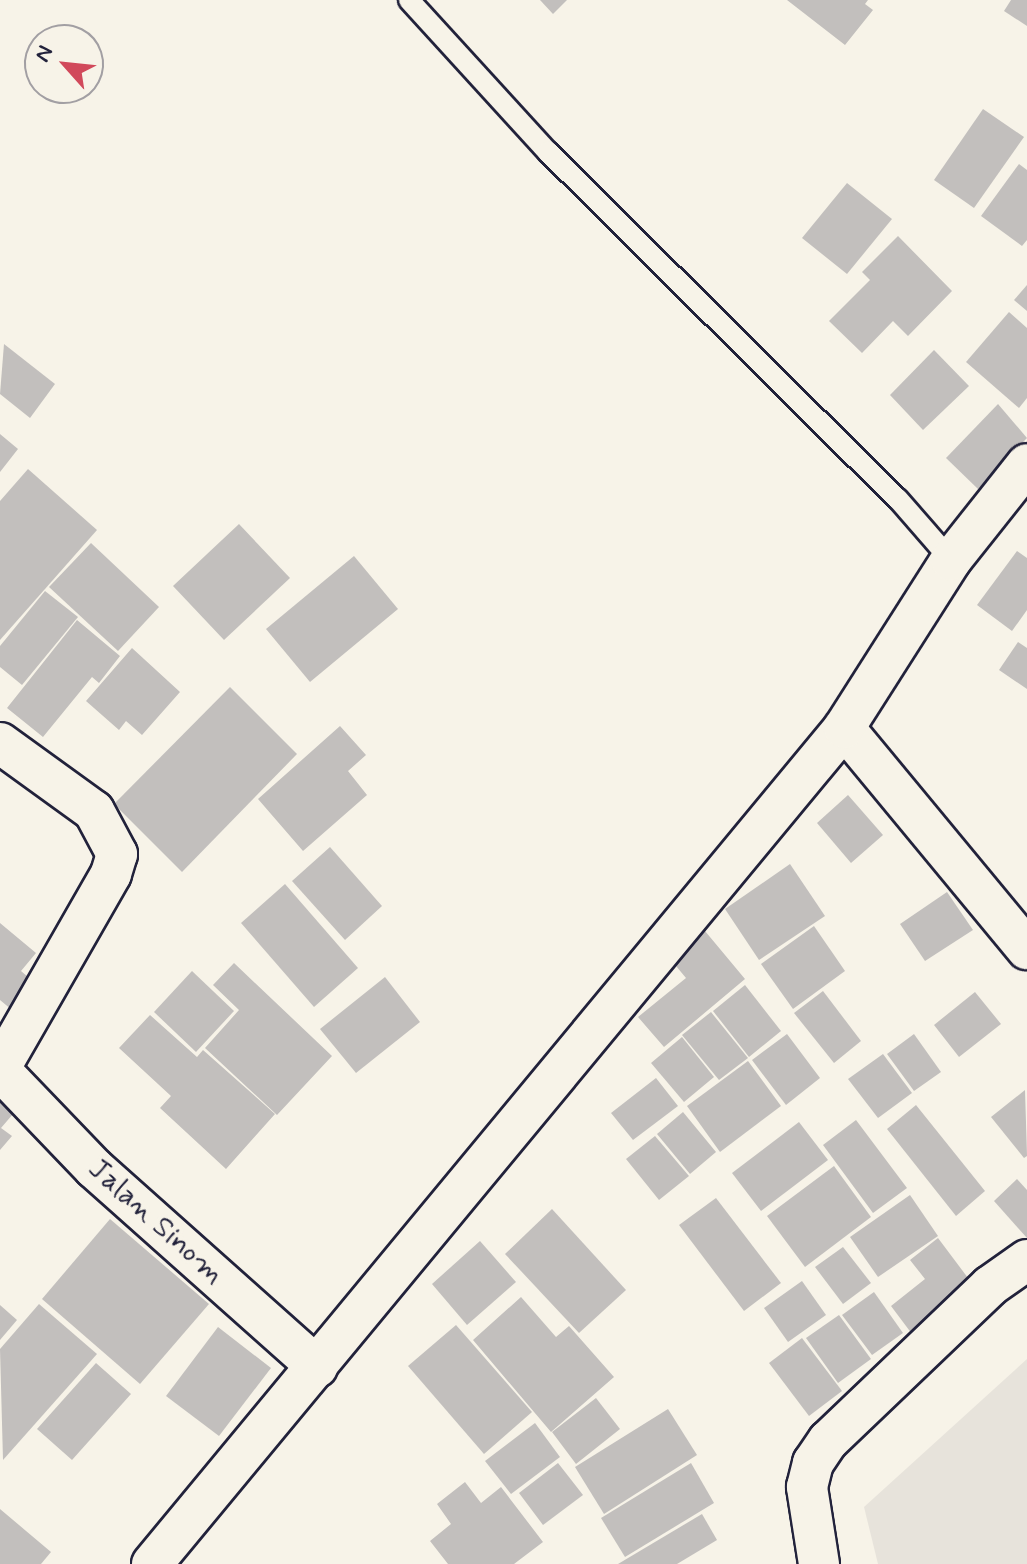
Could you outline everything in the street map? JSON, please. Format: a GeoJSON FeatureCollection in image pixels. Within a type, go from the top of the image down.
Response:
{"type":"FeatureCollection","features":[{"type":"Feature","properties":{"kind":"street"},"geometry":{"type":"LineString","coordinates":[[152,1564],[708,912],[844,728],[951,560],[1027,464]]}},
{"type":"Feature","properties":{"kind":"street"},"geometry":{"type":"LineString","coordinates":[[844,728],[1027,949]]}},
{"type":"Feature","properties":{"kind":"street","name":"Jalan Sinom"},"geometry":{"type":"LineString","coordinates":[[0,743],[94,811],[117,854],[111,874],[0,1069],[94,1168],[317,1367]]}},
{"type":"Feature","properties":{"kind":"street"},"geometry":{"type":"LineString","coordinates":[[819,1564],[807,1487],[821,1452],[990,1286],[1027,1260]]}},
{"type":"Feature","properties":{"kind":"lane"},"geometry":{"type":"LineString","coordinates":[[409,0],[548,152],[898,499],[951,560]]}},
{"type":"Feature","properties":{"kind":"shaded area"},"geometry":{"type":"Polygon","coordinates":[[[1027,1359],[1027,1564],[878,1564],[864,1507],[1027,1359]]]}},
{"type":"Feature","properties":{"kind":"building"},"geometry":{"type":"Polygon","coordinates":[[[540,0],[567,0],[553,14],[540,0]]]}},
{"type":"Feature","properties":{"kind":"building"},"geometry":{"type":"Polygon","coordinates":[[[787,0],[868,0],[865,4],[873,10],[845,45],[787,0]]]}},
{"type":"Feature","properties":{"kind":"building"},"geometry":{"type":"Polygon","coordinates":[[[1011,0],[1027,0],[1027,26],[1004,11],[1011,0]]]}},
{"type":"Feature","properties":{"kind":"building"},"geometry":{"type":"Polygon","coordinates":[[[983,109],[1024,137],[974,208],[934,180],[983,109]]]}},
{"type":"Feature","properties":{"kind":"building"},"geometry":{"type":"Polygon","coordinates":[[[1019,164],[1027,170],[1027,240],[1022,246],[981,216],[1019,164]]]}},
{"type":"Feature","properties":{"kind":"building"},"geometry":{"type":"Polygon","coordinates":[[[847,183],[892,219],[847,274],[802,238],[847,183]]]}},
{"type":"Feature","properties":{"kind":"building"},"geometry":{"type":"Polygon","coordinates":[[[898,236],[952,291],[908,336],[893,321],[862,353],[829,321],[870,280],[862,272],[898,236]]]}},
{"type":"Feature","properties":{"kind":"building"},"geometry":{"type":"Polygon","coordinates":[[[1027,285],[1027,311],[1014,300],[1027,285]]]}},
{"type":"Feature","properties":{"kind":"building"},"geometry":{"type":"Polygon","coordinates":[[[1009,312],[1027,328],[1027,398],[1019,408],[966,362],[1009,312]]]}},
{"type":"Feature","properties":{"kind":"building"},"geometry":{"type":"Polygon","coordinates":[[[4,344],[55,384],[30,418],[0,394],[4,344]]]}},
{"type":"Feature","properties":{"kind":"building"},"geometry":{"type":"Polygon","coordinates":[[[934,350],[969,386],[923,430],[890,395],[934,350]]]}},
{"type":"Feature","properties":{"kind":"building"},"geometry":{"type":"Polygon","coordinates":[[[998,404],[1027,438],[978,489],[946,458],[998,404]]]}},
{"type":"Feature","properties":{"kind":"building"},"geometry":{"type":"Polygon","coordinates":[[[0,434],[18,449],[0,472],[0,434]]]}},
{"type":"Feature","properties":{"kind":"building"},"geometry":{"type":"Polygon","coordinates":[[[28,469],[97,530],[0,640],[0,501],[28,469]]]}},
{"type":"Feature","properties":{"kind":"building"},"geometry":{"type":"Polygon","coordinates":[[[239,524],[290,578],[224,640],[173,586],[239,524]]]}},
{"type":"Feature","properties":{"kind":"building"},"geometry":{"type":"Polygon","coordinates":[[[91,543],[159,607],[118,651],[49,587],[91,543]]]}},
{"type":"Feature","properties":{"kind":"building"},"geometry":{"type":"Polygon","coordinates":[[[1017,551],[1027,558],[1027,610],[1012,631],[977,605],[1017,551]]]}},
{"type":"Feature","properties":{"kind":"building"},"geometry":{"type":"Polygon","coordinates":[[[354,556],[398,609],[310,682],[266,629],[354,556]]]}},
{"type":"Feature","properties":{"kind":"building"},"geometry":{"type":"Polygon","coordinates":[[[45,591],[78,617],[22,685],[0,667],[0,646],[45,591]]]}},
{"type":"Feature","properties":{"kind":"building"},"geometry":{"type":"Polygon","coordinates":[[[77,620],[120,656],[99,683],[92,677],[43,737],[7,708],[77,620]]]}},
{"type":"Feature","properties":{"kind":"building"},"geometry":{"type":"Polygon","coordinates":[[[1018,642],[1027,648],[1027,689],[999,670],[1018,642]]]}},
{"type":"Feature","properties":{"kind":"building"},"geometry":{"type":"Polygon","coordinates":[[[132,648],[180,692],[142,735],[126,721],[119,730],[86,701],[132,648]]]}},
{"type":"Feature","properties":{"kind":"building"},"geometry":{"type":"Polygon","coordinates":[[[230,687],[297,754],[182,872],[114,804],[230,687]]]}},
{"type":"Feature","properties":{"kind":"building"},"geometry":{"type":"Polygon","coordinates":[[[340,726],[366,755],[348,771],[367,795],[303,851],[258,799],[340,726]]]}},
{"type":"Feature","properties":{"kind":"building"},"geometry":{"type":"Polygon","coordinates":[[[848,795],[883,835],[851,863],[817,823],[848,795]]]}},
{"type":"Feature","properties":{"kind":"building"},"geometry":{"type":"Polygon","coordinates":[[[330,847],[382,906],[345,940],[292,881],[330,847]]]}},
{"type":"Feature","properties":{"kind":"building"},"geometry":{"type":"Polygon","coordinates":[[[790,864],[825,916],[759,960],[725,909],[790,864]]]}},
{"type":"Feature","properties":{"kind":"building"},"geometry":{"type":"Polygon","coordinates":[[[285,884],[358,968],[314,1007],[241,923],[285,884]]]}},
{"type":"Feature","properties":{"kind":"building"},"geometry":{"type":"Polygon","coordinates":[[[947,892],[973,930],[925,961],[900,924],[947,892]]]}},
{"type":"Feature","properties":{"kind":"building"},"geometry":{"type":"Polygon","coordinates":[[[0,923],[36,953],[21,971],[35,983],[12,1010],[0,1000],[0,923]]]}},
{"type":"Feature","properties":{"kind":"building"},"geometry":{"type":"Polygon","coordinates":[[[814,926],[845,971],[793,1009],[761,964],[814,926]]]}},
{"type":"Feature","properties":{"kind":"building"},"geometry":{"type":"Polygon","coordinates":[[[705,931],[745,979],[664,1047],[638,1017],[686,978],[671,960],[705,931]]]}},
{"type":"Feature","properties":{"kind":"building"},"geometry":{"type":"Polygon","coordinates":[[[234,963],[332,1056],[277,1115],[205,1048],[239,1010],[213,985],[234,963]]]}},
{"type":"Feature","properties":{"kind":"building"},"geometry":{"type":"Polygon","coordinates":[[[192,971],[234,1011],[196,1052],[154,1012],[192,971]]]}},
{"type":"Feature","properties":{"kind":"building"},"geometry":{"type":"Polygon","coordinates":[[[385,977],[420,1022],[356,1073],[320,1029],[385,977]]]}},
{"type":"Feature","properties":{"kind":"building"},"geometry":{"type":"Polygon","coordinates":[[[745,985],[781,1031],[749,1057],[713,1011],[745,985]]]}},
{"type":"Feature","properties":{"kind":"building"},"geometry":{"type":"Polygon","coordinates":[[[823,991],[861,1041],[834,1063],[794,1013],[823,991]]]}},
{"type":"Feature","properties":{"kind":"building"},"geometry":{"type":"Polygon","coordinates":[[[975,992],[1001,1024],[959,1057],[934,1025],[975,992]]]}},
{"type":"Feature","properties":{"kind":"building"},"geometry":{"type":"Polygon","coordinates":[[[711,1012],[748,1058],[719,1080],[682,1035],[711,1012]]]}},
{"type":"Feature","properties":{"kind":"building"},"geometry":{"type":"Polygon","coordinates":[[[150,1015],[197,1057],[203,1050],[275,1114],[226,1169],[160,1108],[171,1096],[119,1048],[150,1015]]]}},
{"type":"Feature","properties":{"kind":"building"},"geometry":{"type":"Polygon","coordinates":[[[787,1034],[820,1078],[786,1105],[752,1060],[787,1034]]]}},
{"type":"Feature","properties":{"kind":"building"},"geometry":{"type":"Polygon","coordinates":[[[914,1034],[941,1072],[914,1091],[887,1054],[914,1034]]]}},
{"type":"Feature","properties":{"kind":"building"},"geometry":{"type":"Polygon","coordinates":[[[682,1037],[714,1077],[684,1102],[651,1063],[682,1037]]]}},
{"type":"Feature","properties":{"kind":"building"},"geometry":{"type":"Polygon","coordinates":[[[883,1054],[912,1093],[878,1118],[848,1079],[883,1054]]]}},
{"type":"Feature","properties":{"kind":"building"},"geometry":{"type":"Polygon","coordinates":[[[748,1061],[781,1106],[720,1152],[687,1106],[748,1061]]]}},
{"type":"Feature","properties":{"kind":"building"},"geometry":{"type":"Polygon","coordinates":[[[656,1078],[678,1106],[633,1140],[611,1113],[656,1078]]]}},
{"type":"Feature","properties":{"kind":"building"},"geometry":{"type":"Polygon","coordinates":[[[1025,1090],[1027,1156],[1024,1158],[991,1117],[1025,1090]]]}},
{"type":"Feature","properties":{"kind":"building"},"geometry":{"type":"Polygon","coordinates":[[[0,1091],[19,1107],[1,1128],[12,1136],[0,1150],[0,1091]]]}},
{"type":"Feature","properties":{"kind":"building"},"geometry":{"type":"Polygon","coordinates":[[[916,1105],[985,1191],[956,1216],[887,1129],[916,1105]]]}},
{"type":"Feature","properties":{"kind":"building"},"geometry":{"type":"Polygon","coordinates":[[[683,1112],[716,1152],[690,1174],[657,1134],[683,1112]]]}},
{"type":"Feature","properties":{"kind":"building"},"geometry":{"type":"Polygon","coordinates":[[[856,1120],[907,1188],[873,1213],[823,1145],[856,1120]]]}},
{"type":"Feature","properties":{"kind":"building"},"geometry":{"type":"Polygon","coordinates":[[[799,1122],[828,1160],[761,1211],[732,1173],[799,1122]]]}},
{"type":"Feature","properties":{"kind":"building"},"geometry":{"type":"Polygon","coordinates":[[[655,1136],[689,1176],[659,1200],[626,1159],[655,1136]]]}},
{"type":"Feature","properties":{"kind":"building"},"geometry":{"type":"Polygon","coordinates":[[[834,1166],[871,1217],[805,1267],[767,1216],[834,1166]]]}},
{"type":"Feature","properties":{"kind":"building"},"geometry":{"type":"Polygon","coordinates":[[[1017,1179],[1027,1190],[1027,1238],[994,1201],[1017,1179]]]}},
{"type":"Feature","properties":{"kind":"building"},"geometry":{"type":"Polygon","coordinates":[[[910,1195],[938,1236],[878,1277],[850,1237],[910,1195]]]}},
{"type":"Feature","properties":{"kind":"building"},"geometry":{"type":"Polygon","coordinates":[[[716,1198],[781,1283],[744,1311],[679,1225],[716,1198]]]}},
{"type":"Feature","properties":{"kind":"building"},"geometry":{"type":"Polygon","coordinates":[[[552,1209],[626,1290],[579,1333],[505,1254],[552,1209]]]}},
{"type":"Feature","properties":{"kind":"building"},"geometry":{"type":"Polygon","coordinates":[[[110,1219],[209,1304],[140,1384],[42,1299],[110,1219]]]}},
{"type":"Feature","properties":{"kind":"building"},"geometry":{"type":"Polygon","coordinates":[[[938,1238],[974,1286],[912,1334],[891,1306],[925,1279],[910,1260],[938,1238]]]}},
{"type":"Feature","properties":{"kind":"building"},"geometry":{"type":"Polygon","coordinates":[[[480,1241],[516,1282],[467,1325],[432,1284],[480,1241]]]}},
{"type":"Feature","properties":{"kind":"building"},"geometry":{"type":"Polygon","coordinates":[[[843,1247],[871,1283],[843,1304],[815,1267],[843,1247]]]}},
{"type":"Feature","properties":{"kind":"building"},"geometry":{"type":"Polygon","coordinates":[[[802,1281],[826,1315],[788,1342],[764,1308],[802,1281]]]}},
{"type":"Feature","properties":{"kind":"building"},"geometry":{"type":"Polygon","coordinates":[[[874,1292],[903,1333],[872,1355],[842,1315],[874,1292]]]}},
{"type":"Feature","properties":{"kind":"building"},"geometry":{"type":"Polygon","coordinates":[[[521,1297],[556,1337],[569,1326],[614,1377],[551,1432],[473,1340],[521,1297]]]}},
{"type":"Feature","properties":{"kind":"building"},"geometry":{"type":"Polygon","coordinates":[[[39,1304],[97,1354],[3,1460],[0,1349],[39,1304]]]}},
{"type":"Feature","properties":{"kind":"building"},"geometry":{"type":"Polygon","coordinates":[[[0,1305],[17,1320],[0,1340],[0,1305]]]}},
{"type":"Feature","properties":{"kind":"building"},"geometry":{"type":"Polygon","coordinates":[[[839,1315],[871,1359],[838,1383],[806,1338],[839,1315]]]}},
{"type":"Feature","properties":{"kind":"building"},"geometry":{"type":"Polygon","coordinates":[[[456,1325],[532,1412],[484,1454],[408,1366],[456,1325]]]}},
{"type":"Feature","properties":{"kind":"building"},"geometry":{"type":"Polygon","coordinates":[[[218,1327],[271,1368],[219,1436],[166,1396],[218,1327]]]}},
{"type":"Feature","properties":{"kind":"building"},"geometry":{"type":"Polygon","coordinates":[[[802,1338],[842,1391],[809,1416],[769,1363],[802,1338]]]}},
{"type":"Feature","properties":{"kind":"building"},"geometry":{"type":"Polygon","coordinates":[[[96,1363],[131,1394],[72,1460],[37,1429],[96,1363]]]}},
{"type":"Feature","properties":{"kind":"building"},"geometry":{"type":"Polygon","coordinates":[[[596,1398],[620,1429],[576,1464],[552,1432],[596,1398]]]}},
{"type":"Feature","properties":{"kind":"building"},"geometry":{"type":"Polygon","coordinates":[[[668,1409],[697,1455],[604,1514],[575,1467],[668,1409]]]}},
{"type":"Feature","properties":{"kind":"building"},"geometry":{"type":"Polygon","coordinates":[[[535,1423],[560,1457],[511,1494],[485,1461],[535,1423]]]}},
{"type":"Feature","properties":{"kind":"building"},"geometry":{"type":"Polygon","coordinates":[[[558,1463],[583,1495],[543,1525],[519,1493],[558,1463]]]}},
{"type":"Feature","properties":{"kind":"building"},"geometry":{"type":"Polygon","coordinates":[[[691,1463],[714,1503],[625,1557],[601,1518],[691,1463]]]}},
{"type":"Feature","properties":{"kind":"building"},"geometry":{"type":"Polygon","coordinates":[[[465,1482],[481,1503],[501,1487],[543,1542],[514,1564],[448,1564],[430,1541],[451,1524],[437,1504],[465,1482]]]}},
{"type":"Feature","properties":{"kind":"building"},"geometry":{"type":"Polygon","coordinates":[[[0,1509],[51,1552],[41,1564],[0,1564],[0,1509]]]}},
{"type":"Feature","properties":{"kind":"building"},"geometry":{"type":"Polygon","coordinates":[[[702,1514],[717,1540],[677,1564],[618,1564],[702,1514]]]}}]}
